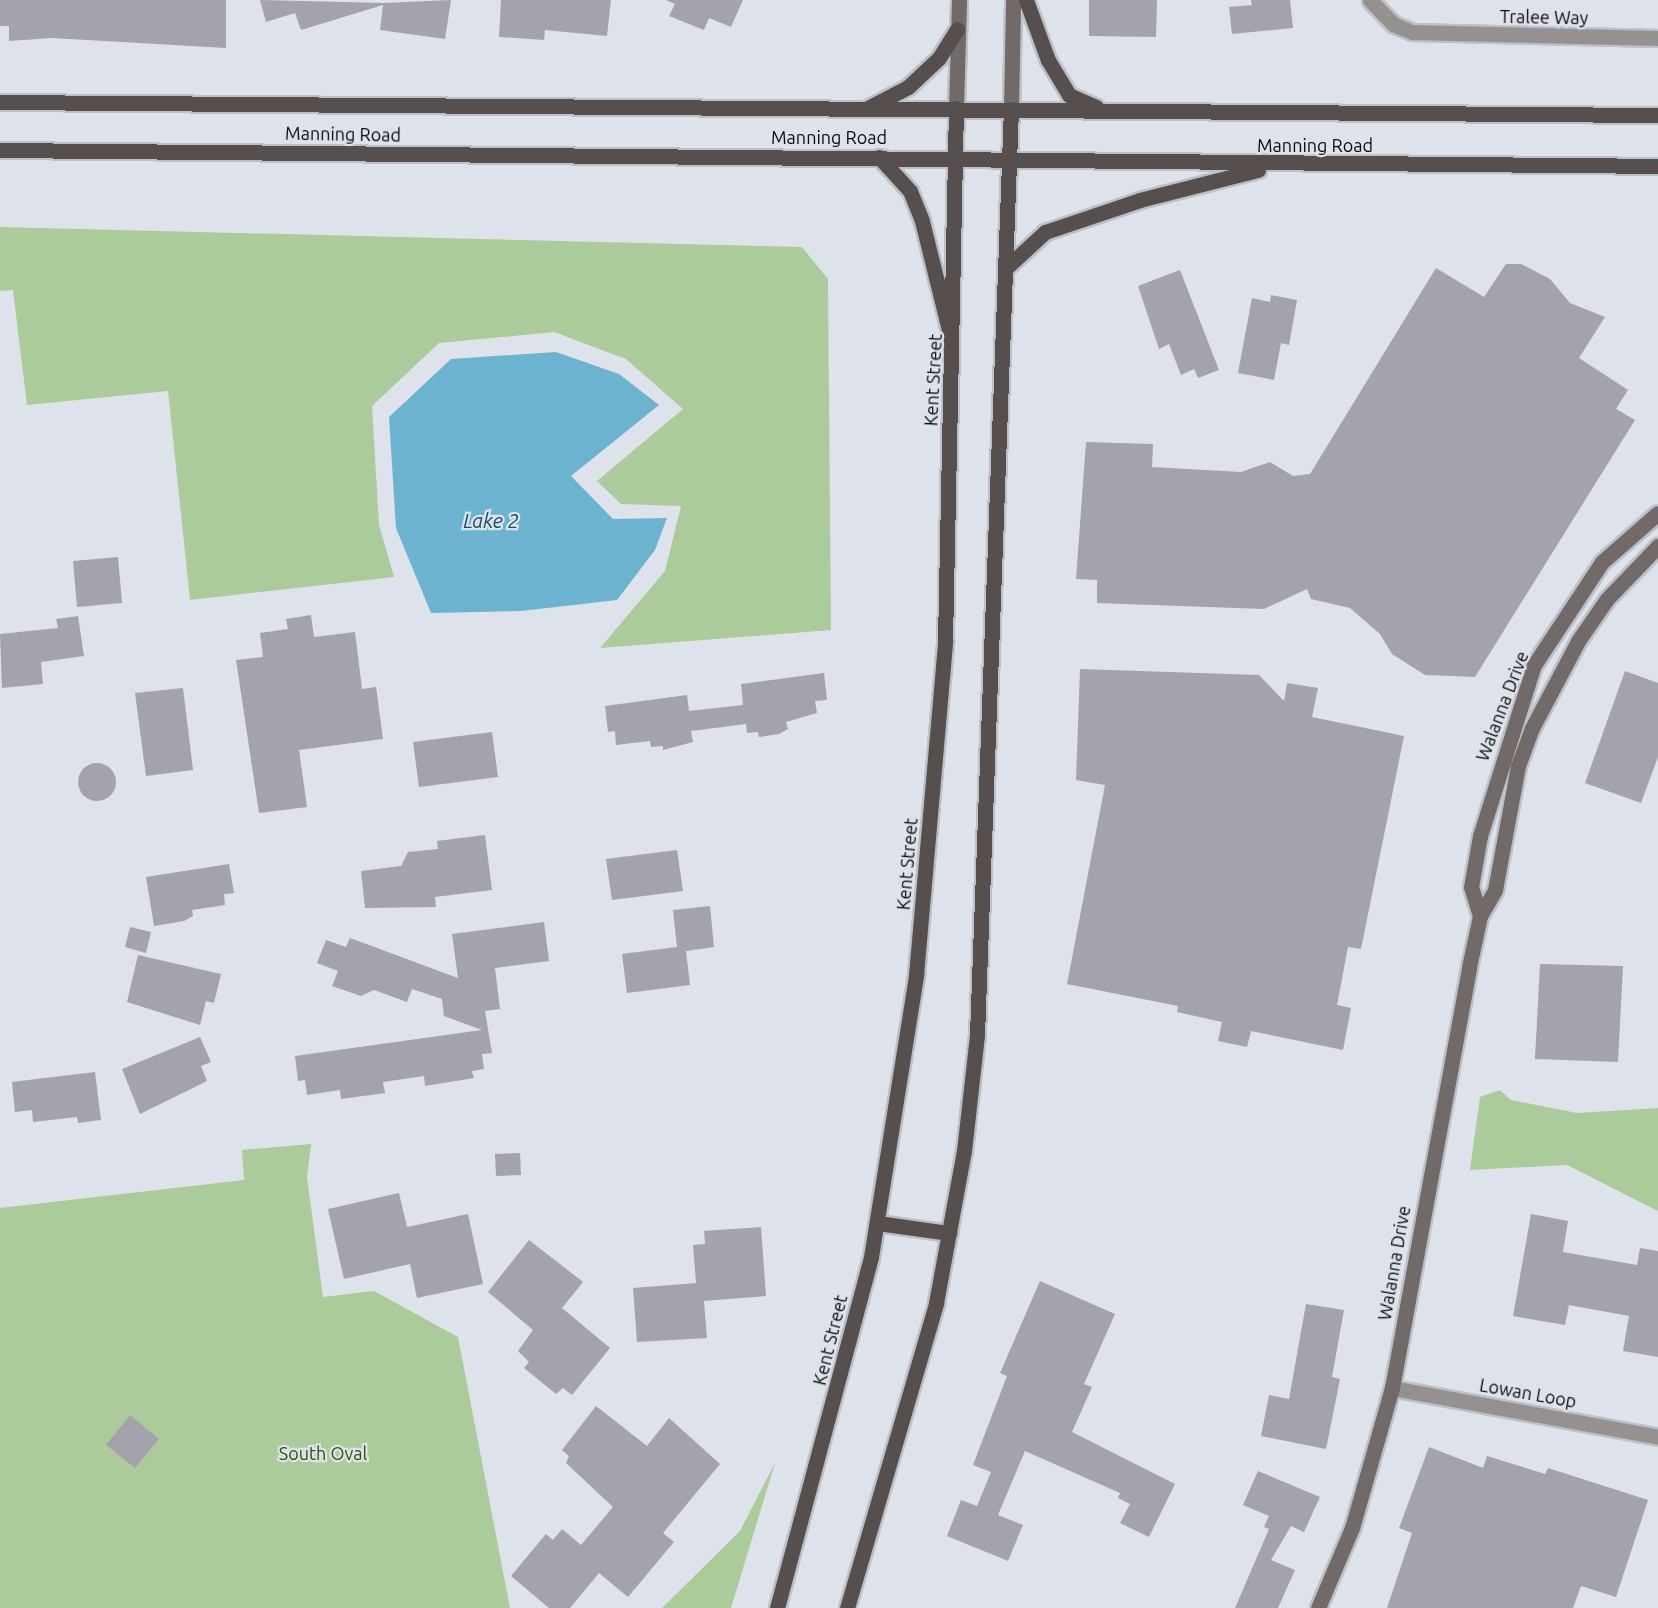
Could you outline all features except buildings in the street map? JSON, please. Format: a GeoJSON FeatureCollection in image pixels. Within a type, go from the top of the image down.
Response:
{"type":"FeatureCollection","features":[{"type":"Feature","properties":{"kind":"main road"},"geometry":{"type":"LineString","coordinates":[[1026,0],[1048,60],[1069,94],[1103,110]]}},
{"type":"Feature","properties":{"kind":"main road"},"geometry":{"type":"LineString","coordinates":[[865,110],[908,87],[939,58],[957,29]]}},
{"type":"Feature","properties":{"kind":"main road","name":"Manning Road"},"geometry":{"type":"LineString","coordinates":[[0,102],[1658,115]]}},
{"type":"Feature","properties":{"kind":"main road","name":"Kent Street"},"geometry":{"type":"LineString","coordinates":[[777,1608],[878,1223],[926,880],[945,642],[955,353],[956,108]]}},
{"type":"Feature","properties":{"kind":"main road"},"geometry":{"type":"LineString","coordinates":[[848,1608],[936,1303],[949,1233],[977,1035],[1007,267],[1011,109]]}},
{"type":"Feature","properties":{"kind":"main road","name":"Manning Road"},"geometry":{"type":"LineString","coordinates":[[0,150],[1010,158],[1278,165],[1658,166]]}},
{"type":"Feature","properties":{"kind":"main road"},"geometry":{"type":"LineString","coordinates":[[879,157],[910,191],[922,221],[955,353]]}},
{"type":"Feature","properties":{"kind":"main road"},"geometry":{"type":"LineString","coordinates":[[1007,267],[1045,232],[1140,200],[1278,165]]}},
{"type":"Feature","properties":{"kind":"main road"},"geometry":{"type":"LineString","coordinates":[[878,1223],[949,1233]]}},
{"type":"Feature","properties":{"kind":"street"},"geometry":{"type":"LineString","coordinates":[[956,108],[959,0]]}},
{"type":"Feature","properties":{"kind":"street"},"geometry":{"type":"LineString","coordinates":[[1011,109],[1013,0]]}},
{"type":"Feature","properties":{"kind":"street","name":"Tralee Way"},"geometry":{"type":"LineString","coordinates":[[1370,0],[1393,24],[1412,32],[1658,38]]}},
{"type":"Feature","properties":{"kind":"street","name":"Walanna Drive"},"geometry":{"type":"LineString","coordinates":[[1480,916],[1471,887],[1480,836],[1534,665],[1602,562],[1658,513]]}},
{"type":"Feature","properties":{"kind":"street","name":"Walanna Drive"},"geometry":{"type":"LineString","coordinates":[[1318,1608],[1356,1517],[1392,1388],[1427,1188],[1480,916],[1495,890],[1518,766],[1532,728],[1578,641],[1607,599],[1658,546]]}},
{"type":"Feature","properties":{"kind":"street","name":"Lowan Loop"},"geometry":{"type":"LineString","coordinates":[[1392,1388],[1658,1437]]}},
{"type":"Feature","properties":{"kind":"green space"},"geometry":{"type":"Polygon","coordinates":[[[0,227],[802,247],[828,279],[831,630],[600,648],[665,571],[681,506],[621,504],[597,481],[683,409],[626,359],[554,332],[439,343],[372,406],[379,525],[394,577],[190,600],[168,391],[27,405],[13,290],[0,291],[0,227]]]}},
{"type":"Feature","properties":{"kind":"green space"},"geometry":{"type":"Polygon","coordinates":[[[1500,1090],[1511,1100],[1577,1113],[1658,1108],[1658,1211],[1567,1165],[1470,1170],[1480,1097],[1500,1090]]]}},
{"type":"Feature","properties":{"kind":"green space","name":"South Oval"},"geometry":{"type":"Polygon","coordinates":[[[311,1144],[307,1177],[323,1297],[374,1291],[458,1337],[510,1608],[0,1608],[0,1208],[244,1180],[242,1150],[311,1144]]]}},
{"type":"Feature","properties":{"kind":"green space"},"geometry":{"type":"Polygon","coordinates":[[[775,1463],[731,1608],[662,1608],[740,1531],[775,1463]]]}},
{"type":"Feature","properties":{"kind":"water","name":"Lake 2"},"geometry":{"type":"Polygon","coordinates":[[[556,352],[619,374],[659,405],[571,476],[613,519],[667,518],[655,550],[617,600],[521,611],[431,613],[396,528],[389,417],[451,359],[556,352]]]}}]}
